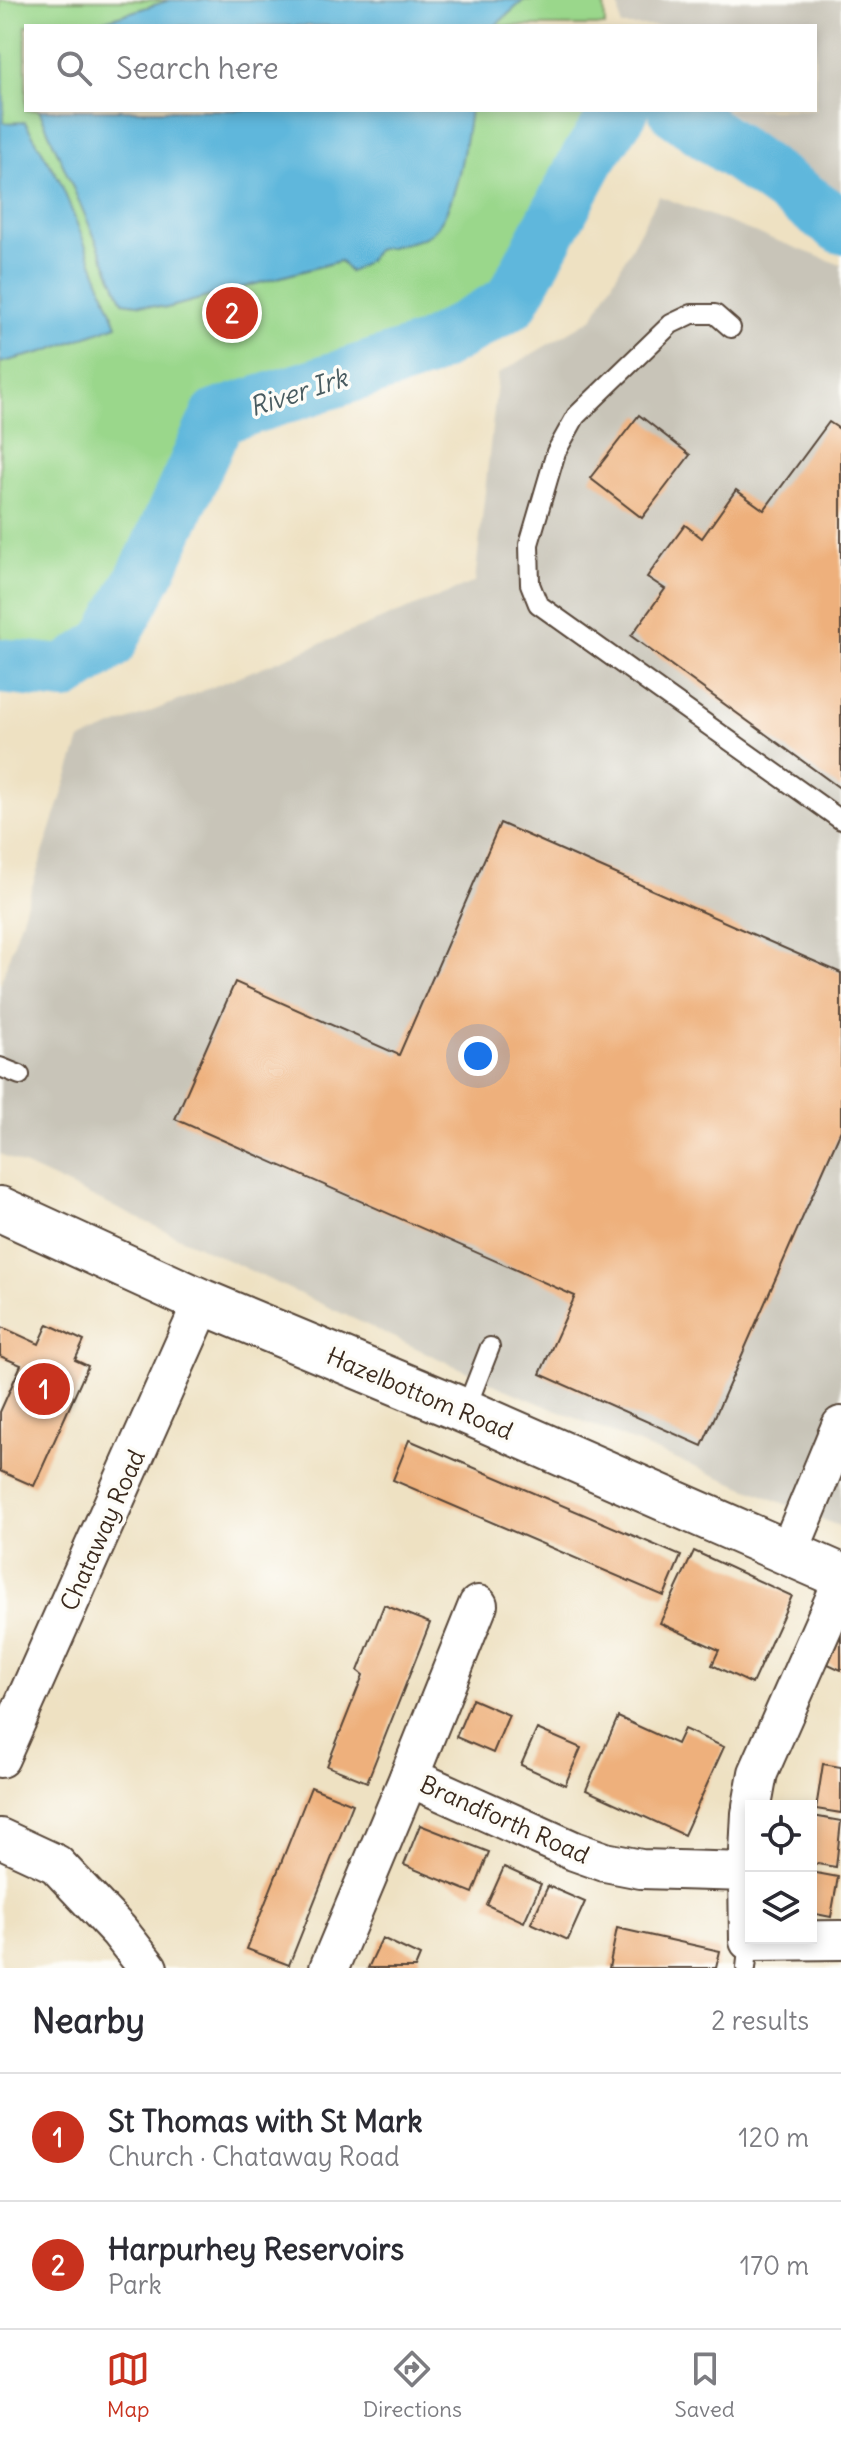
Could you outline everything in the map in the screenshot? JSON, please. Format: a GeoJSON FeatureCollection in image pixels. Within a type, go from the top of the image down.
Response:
{"type":"FeatureCollection","features":[{"type":"Feature","properties":{"kind":"street","name":"Hazelbottom Road"},"geometry":{"type":"LineString","coordinates":[[0,1209],[203,1302],[465,1411],[841,1576]]}},
{"type":"Feature","properties":{"kind":"street","name":"Chataway Road"},"geometry":{"type":"LineString","coordinates":[[0,1758],[203,1302]]}},
{"type":"Feature","properties":{"kind":"street"},"geometry":{"type":"LineString","coordinates":[[788,1554],[841,1426]]}},
{"type":"Feature","properties":{"kind":"street"},"geometry":{"type":"LineString","coordinates":[[753,1800],[758,1773],[841,1585]]}},
{"type":"Feature","properties":{"kind":"street"},"geometry":{"type":"LineString","coordinates":[[409,1777],[478,1605]]}},
{"type":"Feature","properties":{"kind":"street","name":"Brandforth Road"},"geometry":{"type":"LineString","coordinates":[[329,1968],[409,1777],[605,1862],[641,1869],[745,1872]]}},
{"type":"Feature","properties":{"kind":"street"},"geometry":{"type":"LineString","coordinates":[[0,1838],[56,1864],[119,1931],[148,1968]]}},
{"type":"Feature","properties":{"kind":"street"},"geometry":{"type":"LineString","coordinates":[[747,1955],[841,1940]]}},
{"type":"Feature","properties":{"kind":"lane"},"geometry":{"type":"LineString","coordinates":[[731,328],[715,314],[692,314],[671,324],[576,416],[556,452],[529,544],[530,584],[538,604],[841,820]]}},
{"type":"Feature","properties":{"kind":"lane"},"geometry":{"type":"LineString","coordinates":[[0,1067],[20,1075]]}},
{"type":"Feature","properties":{"kind":"lane"},"geometry":{"type":"LineString","coordinates":[[465,1411],[490,1347]]}},
{"type":"Feature","properties":{"kind":"shaded area"},"geometry":{"type":"Polygon","coordinates":[[[618,0],[841,0],[841,197],[730,112],[817,112],[817,24],[621,24],[618,0]]]}},
{"type":"Feature","properties":{"kind":"shaded area"},"geometry":{"type":"Polygon","coordinates":[[[659,196],[841,265],[841,1527],[502,1388],[0,1154],[0,985],[80,740],[475,582],[498,374],[593,318],[659,196]]]}},
{"type":"Feature","properties":{"kind":"green space"},"geometry":{"type":"Polygon","coordinates":[[[0,0],[604,0],[605,24],[24,24],[24,112],[607,112],[501,291],[426,335],[213,407],[102,624],[54,656],[0,648],[0,0]]]}},
{"type":"Feature","properties":{"kind":"water"},"geometry":{"type":"Polygon","coordinates":[[[170,0],[524,0],[497,24],[92,24],[170,0]]]}},
{"type":"Feature","properties":{"kind":"water"},"geometry":{"type":"Polygon","coordinates":[[[0,54],[3,54],[4,123],[25,122],[60,181],[117,325],[47,351],[0,363],[0,54]]]}},
{"type":"Feature","properties":{"kind":"water"},"geometry":{"type":"Polygon","coordinates":[[[40,112],[470,112],[452,199],[436,229],[425,237],[376,250],[368,261],[350,272],[340,261],[167,308],[123,302],[40,112]]]}},
{"type":"Feature","properties":{"kind":"building"},"geometry":{"type":"Polygon","coordinates":[[[639,415],[690,455],[642,518],[590,478],[639,415]]]}},
{"type":"Feature","properties":{"kind":"building"},"geometry":{"type":"Polygon","coordinates":[[[829,422],[841,430],[841,789],[631,636],[665,589],[647,577],[685,525],[702,538],[736,490],[764,510],[829,422]]]}},
{"type":"Feature","properties":{"kind":"building"},"geometry":{"type":"Polygon","coordinates":[[[500,823],[841,973],[841,1130],[702,1446],[540,1374],[575,1296],[175,1119],[235,982],[399,1055],[500,823]]]}},
{"type":"Feature","properties":{"kind":"building"},"geometry":{"type":"Polygon","coordinates":[[[48,1324],[84,1341],[75,1360],[88,1366],[34,1486],[0,1471],[0,1412],[21,1365],[0,1356],[0,1331],[2,1327],[39,1344],[48,1324]]]}},
{"type":"Feature","properties":{"kind":"building"},"geometry":{"type":"Polygon","coordinates":[[[409,1440],[681,1556],[664,1596],[393,1480],[409,1440]]]}},
{"type":"Feature","properties":{"kind":"building"},"geometry":{"type":"Polygon","coordinates":[[[694,1551],[792,1596],[752,1684],[712,1665],[719,1650],[660,1623],[694,1551]]]}},
{"type":"Feature","properties":{"kind":"building"},"geometry":{"type":"Polygon","coordinates":[[[384,1605],[430,1623],[367,1782],[327,1766],[363,1675],[358,1671],[384,1605]]]}},
{"type":"Feature","properties":{"kind":"building"},"geometry":{"type":"Polygon","coordinates":[[[841,1634],[841,1670],[828,1664],[841,1634]]]}},
{"type":"Feature","properties":{"kind":"building"},"geometry":{"type":"Polygon","coordinates":[[[472,1699],[509,1715],[493,1753],[456,1737],[472,1699]]]}},
{"type":"Feature","properties":{"kind":"building"},"geometry":{"type":"Polygon","coordinates":[[[618,1717],[677,1744],[684,1729],[724,1747],[684,1835],[586,1790],[618,1717]]]}},
{"type":"Feature","properties":{"kind":"building"},"geometry":{"type":"Polygon","coordinates":[[[537,1729],[581,1748],[565,1785],[521,1765],[537,1729]]]}},
{"type":"Feature","properties":{"kind":"building"},"geometry":{"type":"Polygon","coordinates":[[[823,1764],[841,1767],[841,1813],[817,1809],[823,1764]]]}},
{"type":"Feature","properties":{"kind":"building"},"geometry":{"type":"Polygon","coordinates":[[[311,1787],[353,1804],[289,1965],[247,1949],[311,1787]]]}},
{"type":"Feature","properties":{"kind":"building"},"geometry":{"type":"Polygon","coordinates":[[[817,1817],[841,1821],[836,1867],[817,1864],[817,1817]]]}},
{"type":"Feature","properties":{"kind":"building"},"geometry":{"type":"Polygon","coordinates":[[[420,1825],[489,1852],[473,1893],[404,1865],[420,1825]]]}},
{"type":"Feature","properties":{"kind":"building"},"geometry":{"type":"Polygon","coordinates":[[[504,1867],[541,1884],[524,1922],[487,1905],[504,1867]]]}},
{"type":"Feature","properties":{"kind":"building"},"geometry":{"type":"Polygon","coordinates":[[[817,1873],[838,1877],[831,1917],[817,1914],[817,1873]]]}},
{"type":"Feature","properties":{"kind":"building"},"geometry":{"type":"Polygon","coordinates":[[[548,1886],[585,1902],[568,1940],[531,1923],[548,1886]]]}},
{"type":"Feature","properties":{"kind":"building"},"geometry":{"type":"Polygon","coordinates":[[[617,1928],[720,1951],[716,1968],[609,1968],[617,1928]]]}},
{"type":"Feature","properties":{"kind":"building"},"geometry":{"type":"Polygon","coordinates":[[[382,1938],[420,1956],[415,1968],[368,1968],[382,1938]]]}},
{"type":"Feature","properties":{"kind":"waterway","name":"River Irk"},"geometry":{"type":"LineString","coordinates":[[0,666],[64,673],[109,643],[152,562],[218,417],[425,351],[511,302],[589,157],[620,112]]}},
{"type":"Feature","properties":{"kind":"waterway","name":"River Irk"},"geometry":{"type":"LineString","coordinates":[[679,112],[841,226]]}},
{"type":"Feature","properties":{"kind":"place","name":"Harpurhey Reservoirs"},"geometry":{"type":"Point","coordinates":[232,313]}},
{"type":"Feature","properties":{"kind":"place","name":"St Thomas with St Mark"},"geometry":{"type":"Point","coordinates":[44,1389]}}]}
